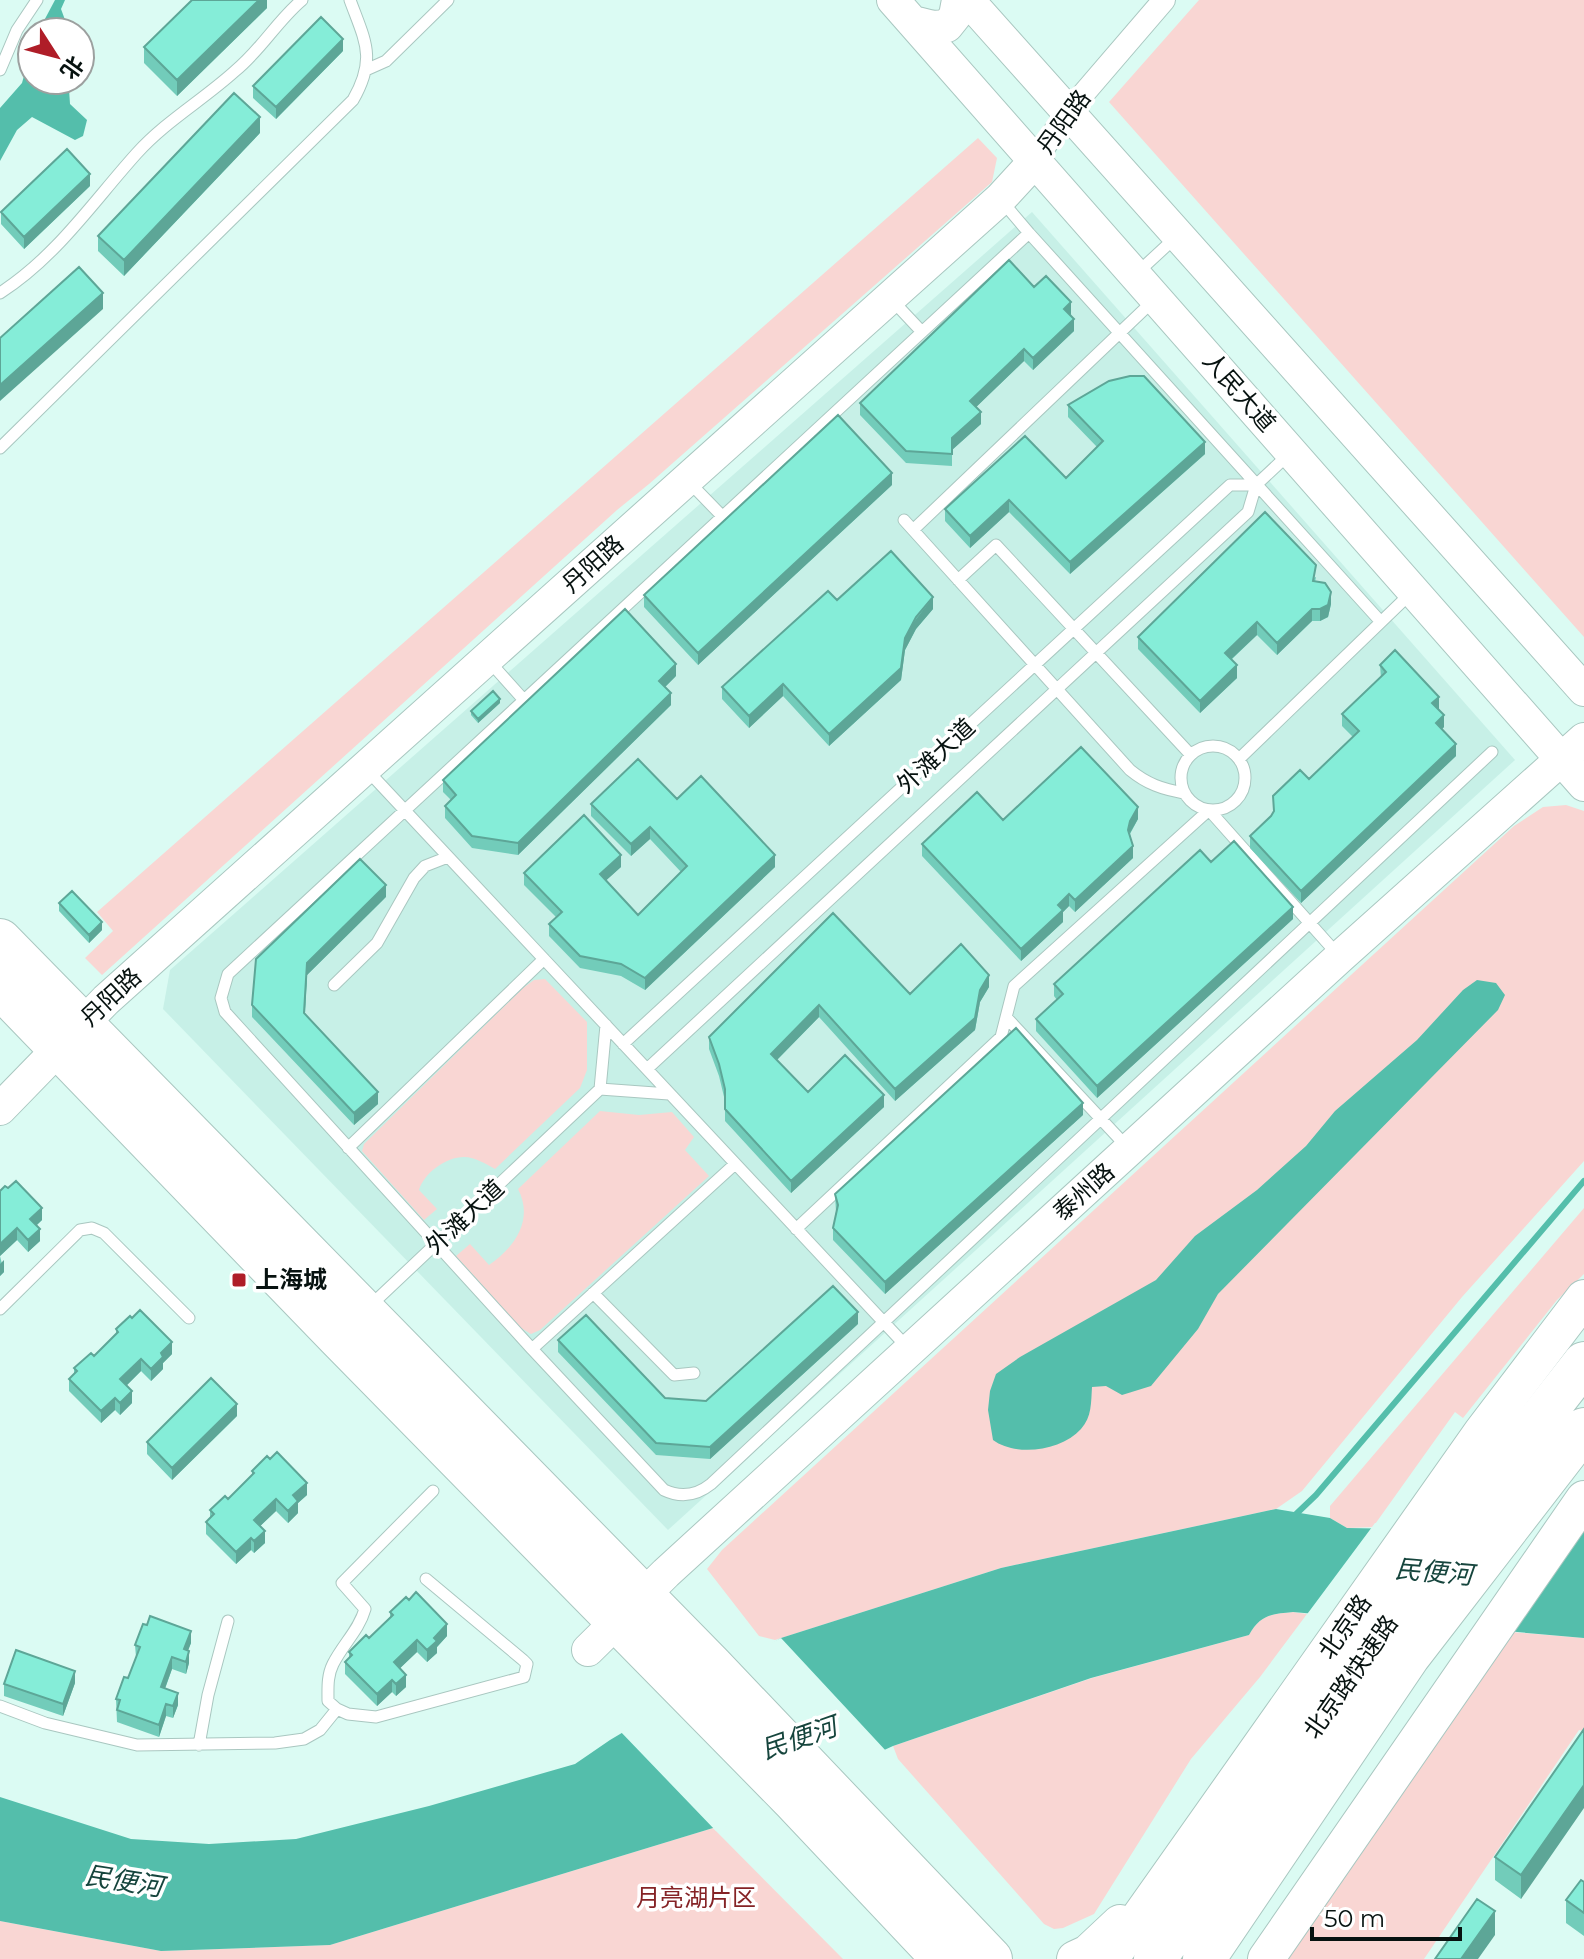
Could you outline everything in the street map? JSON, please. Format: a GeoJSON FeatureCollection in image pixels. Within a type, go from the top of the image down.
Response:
{"type":"FeatureCollection","features":[{"type":"Feature","properties":{"kind":"highway"},"geometry":{"type":"LineString","coordinates":[[0,940],[71,1035],[809,1793],[941,1945],[991,1959]]}},
{"type":"Feature","properties":{"kind":"highway"},"geometry":{"type":"LineString","coordinates":[[0,987],[71,1035],[364,1312],[630,1609]]}},
{"type":"Feature","properties":{"kind":"highway","name":"北京路快速路"},"geometry":{"type":"LineString","coordinates":[[1155,1959],[1458,1524],[1584,1363]]}},
{"type":"Feature","properties":{"kind":"highway","name":"北京路快速路"},"geometry":{"type":"LineString","coordinates":[[1204,1959],[1409,1656],[1584,1429]]}},
{"type":"Feature","properties":{"kind":"main road","name":"北京路"},"geometry":{"type":"LineString","coordinates":[[1110,1959],[1482,1432],[1584,1298]]}},
{"type":"Feature","properties":{"kind":"main road"},"geometry":{"type":"LineString","coordinates":[[1266,1959],[1584,1499]]}},
{"type":"Feature","properties":{"kind":"main road"},"geometry":{"type":"LineString","coordinates":[[1075,1959],[1088,1953],[1118,1925],[1208,1817]]}},
{"type":"Feature","properties":{"kind":"main road"},"geometry":{"type":"LineString","coordinates":[[941,1945],[1006,1959]]}},
{"type":"Feature","properties":{"kind":"street"},"geometry":{"type":"LineString","coordinates":[[903,11],[933,27],[947,26],[955,16],[958,0]]}},
{"type":"Feature","properties":{"kind":"street"},"geometry":{"type":"LineString","coordinates":[[968,0],[1584,690]]}},
{"type":"Feature","properties":{"kind":"street","name":"丹阳路"},"geometry":{"type":"LineString","coordinates":[[0,1109],[71,1035],[1000,199],[1035,161],[1067,113],[1164,0]]}},
{"type":"Feature","properties":{"kind":"street","name":"人民大道"},"geometry":{"type":"LineString","coordinates":[[903,11],[1413,591],[1572,749],[1584,785]]}},
{"type":"Feature","properties":{"kind":"street","name":"泰州路"},"geometry":{"type":"LineString","coordinates":[[588,1650],[1129,1150],[1572,749]]}},
{"type":"Feature","properties":{"kind":"lane"},"geometry":{"type":"LineString","coordinates":[[0,70],[17,30],[37,0]]}},
{"type":"Feature","properties":{"kind":"lane"},"geometry":{"type":"LineString","coordinates":[[0,293],[25,277],[60,245],[161,127],[235,72],[264,45],[290,10],[302,0]]}},
{"type":"Feature","properties":{"kind":"lane"},"geometry":{"type":"LineString","coordinates":[[0,448],[353,100],[368,69],[366,45],[350,0]]}},
{"type":"Feature","properties":{"kind":"lane"},"geometry":{"type":"LineString","coordinates":[[368,69],[386,61],[448,0]]}},
{"type":"Feature","properties":{"kind":"lane"},"geometry":{"type":"LineString","coordinates":[[1000,199],[1381,622]]}},
{"type":"Feature","properties":{"kind":"lane"},"geometry":{"type":"LineString","coordinates":[[1029,233],[240,961],[228,974],[221,998],[225,1012],[664,1490],[689,1495],[711,1484],[1492,752]]}},
{"type":"Feature","properties":{"kind":"lane"},"geometry":{"type":"LineString","coordinates":[[1135,274],[1177,236]]}},
{"type":"Feature","properties":{"kind":"lane"},"geometry":{"type":"LineString","coordinates":[[890,298],[922,332]]}},
{"type":"Feature","properties":{"kind":"lane"},"geometry":{"type":"LineString","coordinates":[[913,530],[1156,298]]}},
{"type":"Feature","properties":{"kind":"lane","name":"外滩大道"},"geometry":{"type":"LineString","coordinates":[[647,1069],[1248,512],[1256,485],[1291,452]]}},
{"type":"Feature","properties":{"kind":"lane"},"geometry":{"type":"LineString","coordinates":[[687,480],[722,516]]}},
{"type":"Feature","properties":{"kind":"lane","name":"外滩大道"},"geometry":{"type":"LineString","coordinates":[[623,1044],[1230,485],[1256,485]]}},
{"type":"Feature","properties":{"kind":"lane"},"geometry":{"type":"LineString","coordinates":[[904,520],[1130,770],[1146,783],[1184,793]]}},
{"type":"Feature","properties":{"kind":"lane"},"geometry":{"type":"LineString","coordinates":[[958,580],[996,545],[1190,754]]}},
{"type":"Feature","properties":{"kind":"lane"},"geometry":{"type":"LineString","coordinates":[[1239,759],[1413,591]]}},
{"type":"Feature","properties":{"kind":"lane"},"geometry":{"type":"LineString","coordinates":[[487,658],[523,699]]}},
{"type":"Feature","properties":{"kind":"lane"},"geometry":{"type":"LineString","coordinates":[[796,1229],[1001,1037],[1014,986],[1209,810],[1229,806],[1243,790],[1244,769],[1239,759],[1221,746],[1210,745],[1190,754],[1181,772],[1184,793],[1190,801],[1209,810],[1340,957]]}},
{"type":"Feature","properties":{"kind":"lane"},"geometry":{"type":"LineString","coordinates":[[365,768],[910,1351]]}},
{"type":"Feature","properties":{"kind":"lane"},"geometry":{"type":"LineString","coordinates":[[334,985],[377,943],[414,878],[425,866],[448,857]]}},
{"type":"Feature","properties":{"kind":"lane"},"geometry":{"type":"LineString","coordinates":[[348,1148],[544,959]]}},
{"type":"Feature","properties":{"kind":"lane"},"geometry":{"type":"LineString","coordinates":[[1006,1017],[1129,1150]]}},
{"type":"Feature","properties":{"kind":"lane"},"geometry":{"type":"LineString","coordinates":[[606,1025],[600,1089],[669,1094]]}},
{"type":"Feature","properties":{"kind":"lane","name":"外滩大道"},"geometry":{"type":"LineString","coordinates":[[364,1312],[600,1089]]}},
{"type":"Feature","properties":{"kind":"lane"},"geometry":{"type":"LineString","coordinates":[[532,1349],[735,1164]]}},
{"type":"Feature","properties":{"kind":"lane"},"geometry":{"type":"LineString","coordinates":[[0,1309],[80,1230],[92,1228],[104,1233],[189,1318]]}},
{"type":"Feature","properties":{"kind":"lane"},"geometry":{"type":"LineString","coordinates":[[593,1293],[674,1375],[694,1373]]}},
{"type":"Feature","properties":{"kind":"lane"},"geometry":{"type":"LineString","coordinates":[[426,1579],[527,1664],[524,1677],[376,1717],[348,1714],[337,1709],[328,1701],[328,1679],[333,1665],[361,1623],[365,1609],[342,1583],[433,1491]]}},
{"type":"Feature","properties":{"kind":"lane"},"geometry":{"type":"LineString","coordinates":[[199,1745],[208,1695],[228,1621]]}},
{"type":"Feature","properties":{"kind":"lane"},"geometry":{"type":"LineString","coordinates":[[0,1706],[45,1723],[137,1745],[275,1743],[304,1739],[320,1730],[337,1709]]}},
{"type":"Feature","properties":{"kind":"shaded area"},"geometry":{"type":"Polygon","coordinates":[[[1032,212],[1515,760],[668,1530],[163,1009],[170,970],[1032,212]]]}},
{"type":"Feature","properties":{"kind":"green space"},"geometry":{"type":"Polygon","coordinates":[[[1199,0],[1584,0],[1584,637],[1109,102],[1199,0]]]}},
{"type":"Feature","properties":{"kind":"green space"},"geometry":{"type":"Polygon","coordinates":[[[978,138],[997,158],[992,182],[617,510],[102,975],[85,958],[113,931],[97,912],[978,138]]]}},
{"type":"Feature","properties":{"kind":"green space"},"geometry":{"type":"Polygon","coordinates":[[[1566,805],[1584,811],[1584,1161],[1462,1297],[1302,1491],[1276,1509],[1001,1568],[775,1640],[759,1636],[707,1569],[722,1550],[1514,826],[1543,807],[1566,805]]]}},
{"type":"Feature","properties":{"kind":"green space"},"geometry":{"type":"Polygon","coordinates":[[[545,979],[587,1022],[587,1070],[580,1088],[495,1169],[476,1159],[464,1157],[443,1163],[431,1172],[419,1190],[437,1209],[424,1220],[362,1151],[364,1144],[523,988],[534,980],[545,979]]]}},
{"type":"Feature","properties":{"kind":"green space"},"geometry":{"type":"Polygon","coordinates":[[[600,1111],[639,1115],[672,1112],[694,1137],[685,1150],[709,1176],[540,1330],[531,1334],[521,1328],[456,1256],[470,1244],[489,1265],[507,1250],[523,1222],[524,1211],[518,1189],[600,1111]]]}},
{"type":"Feature","properties":{"kind":"green space"},"geometry":{"type":"Polygon","coordinates":[[[1584,1208],[1584,1274],[1557,1300],[1463,1418],[1455,1412],[1373,1527],[1347,1528],[1330,1518],[1330,1506],[1584,1208]]]}},
{"type":"Feature","properties":{"kind":"green space"},"geometry":{"type":"Polygon","coordinates":[[[1293,1612],[1307,1614],[1260,1677],[1191,1759],[1094,1914],[1063,1928],[1054,1929],[1044,1924],[898,1759],[893,1746],[1092,1678],[1249,1635],[1257,1623],[1267,1617],[1293,1612]]]}},
{"type":"Feature","properties":{"kind":"green space"},"geometry":{"type":"Polygon","coordinates":[[[1511,1632],[1584,1638],[1584,1731],[1579,1730],[1424,1959],[1279,1959],[1511,1632]]]}},
{"type":"Feature","properties":{"kind":"green space","name":"月亮湖片区"},"geometry":{"type":"Polygon","coordinates":[[[713,1828],[843,1959],[0,1959],[0,1921],[161,1951],[330,1945],[713,1828]]]}},
{"type":"Feature","properties":{"kind":"water"},"geometry":{"type":"Polygon","coordinates":[[[55,0],[65,0],[61,9],[64,16],[46,16],[55,0]]]}},
{"type":"Feature","properties":{"kind":"water"},"geometry":{"type":"Polygon","coordinates":[[[16,90],[16,96],[69,96],[70,104],[87,120],[83,136],[75,140],[32,117],[17,130],[0,161],[0,108],[16,90]]]}},
{"type":"Feature","properties":{"kind":"water"},"geometry":{"type":"Polygon","coordinates":[[[1477,980],[1496,983],[1505,995],[1498,1010],[1218,1294],[1198,1329],[1151,1386],[1122,1395],[1106,1386],[1092,1387],[1085,1424],[1072,1436],[1050,1447],[1014,1449],[993,1440],[988,1410],[996,1374],[1020,1357],[1156,1280],[1195,1236],[1257,1190],[1306,1146],[1335,1111],[1417,1040],[1463,990],[1477,980]]]}},
{"type":"Feature","properties":{"kind":"water","name":"民便河"},"geometry":{"type":"Polygon","coordinates":[[[1276,1509],[1330,1518],[1347,1528],[1584,1532],[1584,1638],[1293,1612],[1272,1615],[1257,1623],[1249,1635],[1091,1678],[893,1746],[713,1828],[330,1945],[161,1951],[0,1921],[0,1797],[131,1839],[209,1844],[296,1839],[429,1806],[575,1764],[781,1638],[1001,1568],[1276,1509]]]}},
{"type":"Feature","properties":{"kind":"pier"},"geometry":{"type":"Polygon","coordinates":[[[1375,1523],[1580,1528],[1506,1633],[1305,1617],[1375,1523]]]}},
{"type":"Feature","properties":{"kind":"pier"},"geometry":{"type":"Polygon","coordinates":[[[781,1638],[887,1752],[716,1831],[619,1730],[745,1655],[781,1638]]]}},
{"type":"Feature","properties":{"kind":"building"},"geometry":{"type":"Polygon","coordinates":[[[192,0],[259,0],[177,80],[144,47],[192,0]]]}},
{"type":"Feature","properties":{"kind":"building"},"geometry":{"type":"Polygon","coordinates":[[[321,17],[343,39],[276,107],[253,86],[321,17]]]}},
{"type":"Feature","properties":{"kind":"building"},"geometry":{"type":"Polygon","coordinates":[[[234,93],[260,117],[124,260],[98,236],[234,93]]]}},
{"type":"Feature","properties":{"kind":"building"},"geometry":{"type":"Polygon","coordinates":[[[67,149],[90,174],[24,237],[1,212],[67,149]]]}},
{"type":"Feature","properties":{"kind":"building"},"geometry":{"type":"Polygon","coordinates":[[[1009,260],[1034,287],[1046,276],[1071,302],[1064,309],[1074,319],[1033,358],[1024,349],[970,401],[981,412],[952,438],[952,454],[906,451],[860,403],[1009,260]]]}},
{"type":"Feature","properties":{"kind":"building"},"geometry":{"type":"Polygon","coordinates":[[[79,267],[103,293],[0,385],[0,338],[79,267]]]}},
{"type":"Feature","properties":{"kind":"building"},"geometry":{"type":"Polygon","coordinates":[[[1144,376],[1205,442],[1070,562],[1009,500],[970,536],[945,509],[1025,436],[1066,478],[1103,441],[1068,405],[1109,381],[1144,376]]]}},
{"type":"Feature","properties":{"kind":"building"},"geometry":{"type":"Polygon","coordinates":[[[838,415],[892,473],[698,653],[644,595],[838,415]]]}},
{"type":"Feature","properties":{"kind":"building"},"geometry":{"type":"Polygon","coordinates":[[[1265,512],[1316,565],[1313,581],[1325,583],[1331,592],[1328,605],[1312,609],[1277,643],[1257,622],[1225,653],[1237,665],[1200,701],[1138,637],[1265,512]]]}},
{"type":"Feature","properties":{"kind":"building"},"geometry":{"type":"Polygon","coordinates":[[[891,551],[933,597],[916,617],[905,638],[901,668],[829,734],[783,684],[749,716],[722,687],[828,591],[837,600],[891,551]]]}},
{"type":"Feature","properties":{"kind":"building"},"geometry":{"type":"Polygon","coordinates":[[[625,609],[676,664],[659,681],[671,693],[518,843],[472,836],[445,806],[456,795],[443,780],[625,609]]]}},
{"type":"Feature","properties":{"kind":"building"},"geometry":{"type":"Polygon","coordinates":[[[1395,650],[1439,697],[1432,703],[1444,715],[1436,723],[1456,744],[1301,891],[1250,836],[1274,811],[1273,796],[1300,770],[1309,779],[1359,731],[1342,714],[1386,672],[1380,665],[1395,650]]]}},
{"type":"Feature","properties":{"kind":"building"},"geometry":{"type":"Polygon","coordinates":[[[493,691],[500,699],[478,719],[471,711],[493,691]]]}},
{"type":"Feature","properties":{"kind":"building"},"geometry":{"type":"Polygon","coordinates":[[[1081,747],[1138,807],[1128,830],[1133,846],[1075,900],[1069,894],[1058,905],[1063,910],[1021,949],[922,844],[977,792],[1003,820],[1081,747]]]}},
{"type":"Feature","properties":{"kind":"building"},"geometry":{"type":"Polygon","coordinates":[[[638,759],[677,799],[701,776],[775,855],[645,978],[621,964],[580,956],[549,924],[562,912],[524,873],[584,815],[621,855],[600,874],[638,915],[687,866],[650,827],[631,844],[591,804],[638,759]]]}},
{"type":"Feature","properties":{"kind":"building"},"geometry":{"type":"Polygon","coordinates":[[[1234,841],[1293,907],[1097,1086],[1036,1019],[1063,994],[1054,984],[1200,850],[1211,862],[1234,841]]]}},
{"type":"Feature","properties":{"kind":"building"},"geometry":{"type":"Polygon","coordinates":[[[360,859],[386,885],[307,963],[304,1013],[378,1092],[354,1113],[252,1005],[256,959],[360,859]]]}},
{"type":"Feature","properties":{"kind":"building"},"geometry":{"type":"Polygon","coordinates":[[[72,891],[102,922],[89,935],[59,903],[72,891]]]}},
{"type":"Feature","properties":{"kind":"building"},"geometry":{"type":"Polygon","coordinates":[[[833,913],[910,994],[961,944],[989,975],[980,990],[975,1018],[895,1089],[819,1005],[771,1054],[808,1092],[845,1055],[884,1095],[791,1181],[725,1109],[725,1089],[709,1037],[833,913]]]}},
{"type":"Feature","properties":{"kind":"building"},"geometry":{"type":"Polygon","coordinates":[[[1016,1028],[1083,1103],[885,1282],[833,1228],[838,1205],[835,1194],[1016,1028]]]}},
{"type":"Feature","properties":{"kind":"building"},"geometry":{"type":"Polygon","coordinates":[[[16,1181],[42,1208],[30,1219],[40,1229],[28,1240],[17,1228],[0,1244],[0,1191],[16,1181]]]}},
{"type":"Feature","properties":{"kind":"building"},"geometry":{"type":"Polygon","coordinates":[[[833,1286],[858,1312],[710,1447],[656,1443],[558,1340],[586,1315],[665,1398],[706,1401],[833,1286]]]}},
{"type":"Feature","properties":{"kind":"building"},"geometry":{"type":"Polygon","coordinates":[[[140,1310],[172,1342],[151,1369],[141,1359],[120,1379],[132,1391],[120,1403],[115,1398],[101,1411],[69,1379],[77,1371],[74,1368],[91,1353],[94,1356],[118,1332],[116,1329],[140,1310]]]}},
{"type":"Feature","properties":{"kind":"building"},"geometry":{"type":"Polygon","coordinates":[[[211,1378],[237,1404],[172,1468],[147,1442],[211,1378]]]}},
{"type":"Feature","properties":{"kind":"building"},"geometry":{"type":"Polygon","coordinates":[[[277,1452],[307,1483],[293,1495],[298,1501],[288,1511],[276,1499],[254,1520],[265,1531],[254,1541],[251,1538],[236,1552],[206,1522],[214,1514],[210,1510],[225,1496],[228,1499],[267,1456],[270,1459],[277,1452]]]}},
{"type":"Feature","properties":{"kind":"building"},"geometry":{"type":"Polygon","coordinates":[[[416,1592],[447,1624],[434,1638],[437,1641],[427,1650],[417,1640],[394,1662],[406,1675],[396,1684],[392,1680],[377,1694],[345,1662],[352,1655],[349,1652],[366,1635],[369,1638],[393,1615],[390,1612],[416,1592]]]}},
{"type":"Feature","properties":{"kind":"building"},"geometry":{"type":"Polygon","coordinates":[[[150,1616],[191,1631],[184,1649],[189,1651],[186,1662],[172,1657],[161,1687],[178,1693],[173,1706],[166,1704],[159,1725],[117,1710],[120,1700],[116,1699],[140,1647],[135,1645],[143,1624],[147,1625],[150,1616]]]}},
{"type":"Feature","properties":{"kind":"building"},"geometry":{"type":"Polygon","coordinates":[[[16,1650],[75,1671],[63,1704],[4,1684],[16,1650]]]}},
{"type":"Feature","properties":{"kind":"building"},"geometry":{"type":"Polygon","coordinates":[[[1584,1729],[1584,1785],[1521,1875],[1495,1857],[1584,1729]]]}},
{"type":"Feature","properties":{"kind":"building"},"geometry":{"type":"Polygon","coordinates":[[[1581,1880],[1584,1882],[1584,1913],[1566,1900],[1581,1880]]]}},
{"type":"Feature","properties":{"kind":"building"},"geometry":{"type":"Polygon","coordinates":[[[1477,1899],[1495,1911],[1461,1959],[1435,1959],[1477,1899]]]}},
{"type":"Feature","properties":{"kind":"waterway"},"geometry":{"type":"LineString","coordinates":[[1293,1517],[1316,1495],[1584,1181]]}},
{"type":"Feature","properties":{"kind":"place","name":"上海城"},"geometry":{"type":"Point","coordinates":[239,1280]}}]}
